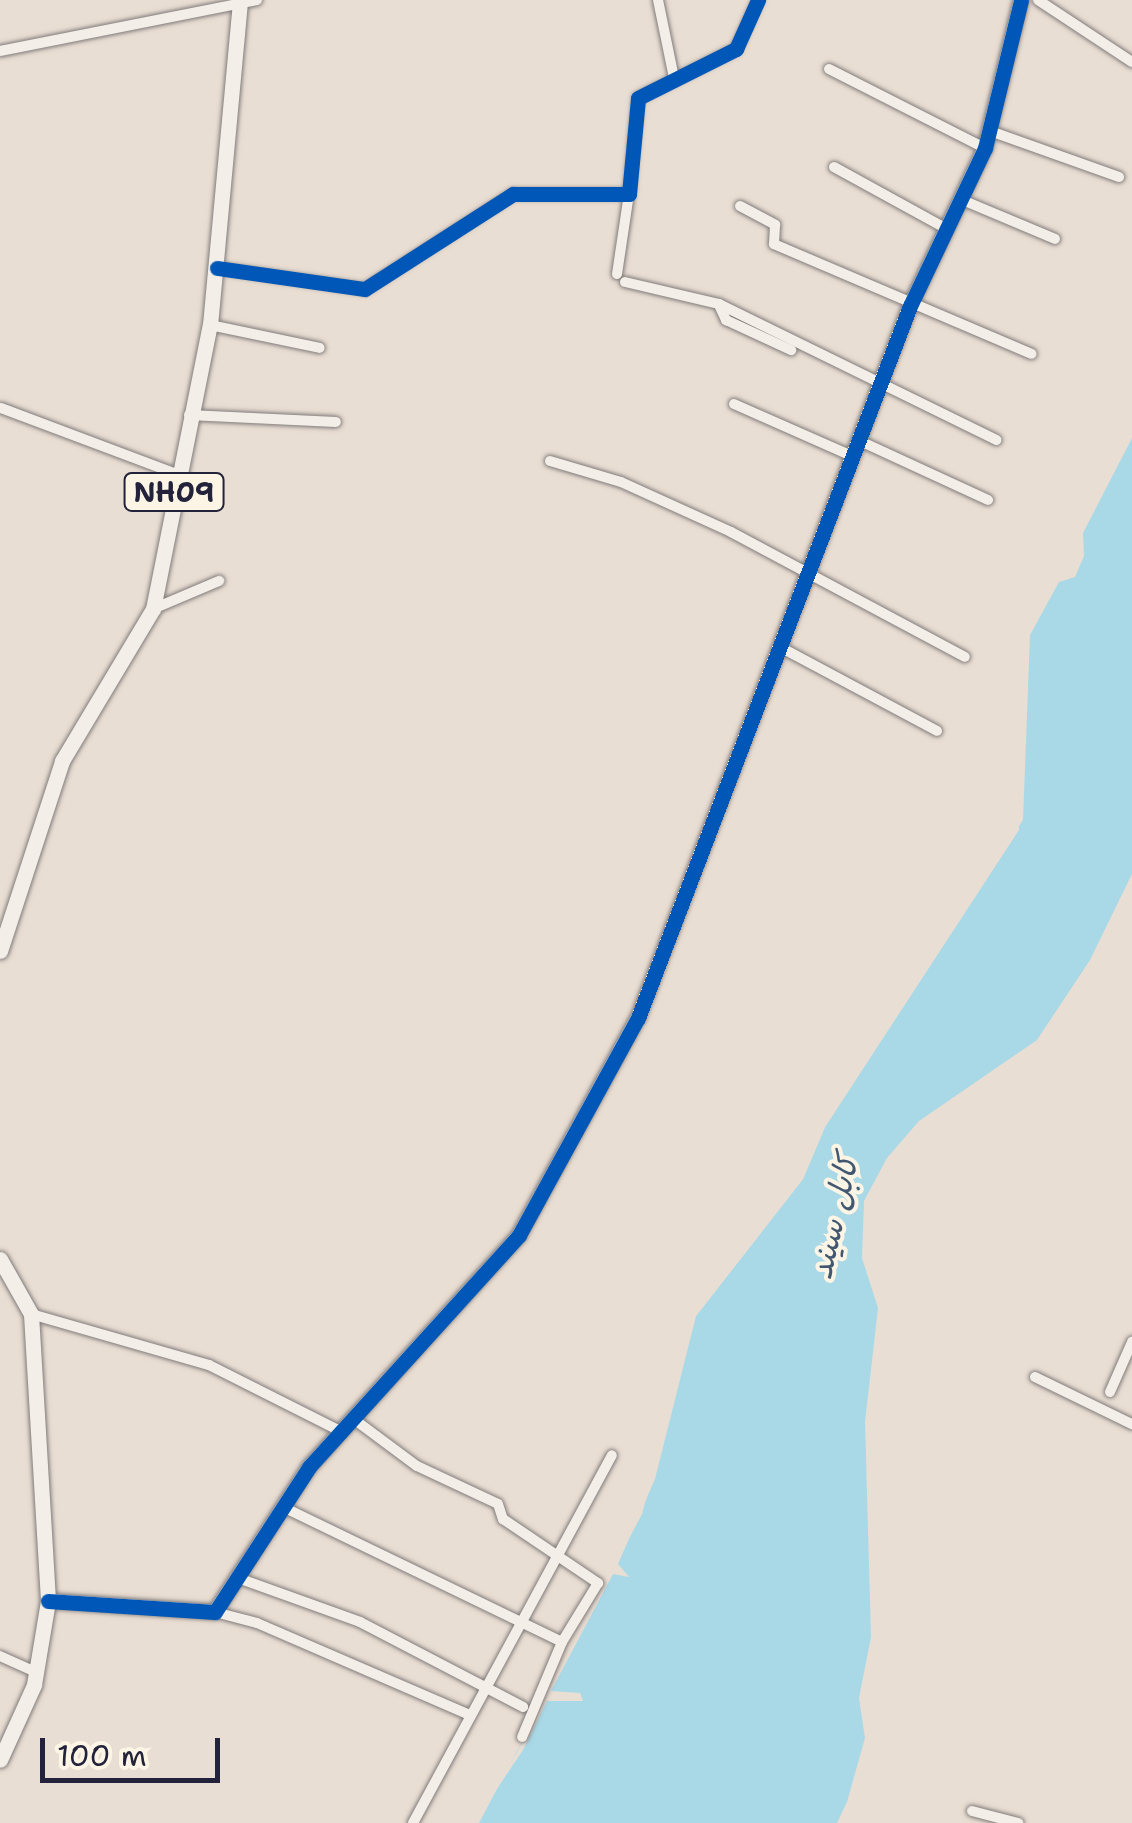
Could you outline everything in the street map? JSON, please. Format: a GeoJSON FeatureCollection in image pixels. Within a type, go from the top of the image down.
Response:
{"type":"FeatureCollection","features":[{"type":"Feature","properties":{"kind":"main road","name":"NH09"},"geometry":{"type":"LineString","coordinates":[[0,951],[62,761],[153,610],[188,415],[210,324],[246,1]]}},
{"type":"Feature","properties":{"kind":"main road"},"geometry":{"type":"LineString","coordinates":[[0,1258],[31,1314],[48,1602],[38,1673],[0,1760]]}},
{"type":"Feature","properties":{"kind":"street"},"geometry":{"type":"LineString","coordinates":[[658,0],[674,78]]}},
{"type":"Feature","properties":{"kind":"street"},"geometry":{"type":"LineString","coordinates":[[758,0],[736,49],[638,98],[621,278],[719,304],[726,320],[996,440],[879,387]]}},
{"type":"Feature","properties":{"kind":"street"},"geometry":{"type":"LineString","coordinates":[[216,1612],[283,1507],[342,1432],[528,1218],[638,1018],[910,306],[984,148],[1021,0]]}},
{"type":"Feature","properties":{"kind":"street"},"geometry":{"type":"LineString","coordinates":[[1038,0],[1132,62]]}},
{"type":"Feature","properties":{"kind":"street"},"geometry":{"type":"LineString","coordinates":[[0,51],[246,1]]}},
{"type":"Feature","properties":{"kind":"street"},"geometry":{"type":"LineString","coordinates":[[828,70],[984,148]]}},
{"type":"Feature","properties":{"kind":"street"},"geometry":{"type":"LineString","coordinates":[[990,131],[1118,177]]}},
{"type":"Feature","properties":{"kind":"street"},"geometry":{"type":"LineString","coordinates":[[834,167],[946,228]]}},
{"type":"Feature","properties":{"kind":"street"},"geometry":{"type":"LineString","coordinates":[[217,268],[365,289],[513,194],[629,194]]}},
{"type":"Feature","properties":{"kind":"street"},"geometry":{"type":"LineString","coordinates":[[960,199],[1055,239]]}},
{"type":"Feature","properties":{"kind":"street"},"geometry":{"type":"LineString","coordinates":[[740,206],[775,225],[774,244],[910,306],[1032,354]]}},
{"type":"Feature","properties":{"kind":"street"},"geometry":{"type":"LineString","coordinates":[[210,324],[320,348]]}},
{"type":"Feature","properties":{"kind":"street"},"geometry":{"type":"LineString","coordinates":[[734,404],[854,457]]}},
{"type":"Feature","properties":{"kind":"street"},"geometry":{"type":"LineString","coordinates":[[1,408],[177,474]]}},
{"type":"Feature","properties":{"kind":"street"},"geometry":{"type":"LineString","coordinates":[[188,415],[336,422]]}},
{"type":"Feature","properties":{"kind":"street"},"geometry":{"type":"LineString","coordinates":[[860,441],[988,500]]}},
{"type":"Feature","properties":{"kind":"street"},"geometry":{"type":"LineString","coordinates":[[550,461],[621,482],[965,657]]}},
{"type":"Feature","properties":{"kind":"street"},"geometry":{"type":"LineString","coordinates":[[153,610],[218,581]]}},
{"type":"Feature","properties":{"kind":"street"},"geometry":{"type":"LineString","coordinates":[[780,647],[937,730]]}},
{"type":"Feature","properties":{"kind":"street"},"geometry":{"type":"LineString","coordinates":[[0,897],[17,905]]}},
{"type":"Feature","properties":{"kind":"street"},"geometry":{"type":"LineString","coordinates":[[31,1314],[209,1365],[342,1432]]}},
{"type":"Feature","properties":{"kind":"street"},"geometry":{"type":"LineString","coordinates":[[1110,1392],[1132,1342]]}},
{"type":"Feature","properties":{"kind":"street"},"geometry":{"type":"LineString","coordinates":[[1036,1377],[1132,1424]]}},
{"type":"Feature","properties":{"kind":"street"},"geometry":{"type":"LineString","coordinates":[[354,1420],[417,1466],[498,1504],[503,1519],[598,1582],[562,1642],[522,1738]]}},
{"type":"Feature","properties":{"kind":"street"},"geometry":{"type":"LineString","coordinates":[[413,1823],[554,1553],[612,1455]]}},
{"type":"Feature","properties":{"kind":"street"},"geometry":{"type":"LineString","coordinates":[[283,1507],[520,1618],[562,1642]]}},
{"type":"Feature","properties":{"kind":"street"},"geometry":{"type":"LineString","coordinates":[[238,1578],[360,1622],[484,1684],[523,1708]]}},
{"type":"Feature","properties":{"kind":"street"},"geometry":{"type":"LineString","coordinates":[[48,1602],[216,1612],[257,1623],[467,1714]]}},
{"type":"Feature","properties":{"kind":"street"},"geometry":{"type":"LineString","coordinates":[[0,1656],[38,1673]]}},
{"type":"Feature","properties":{"kind":"street"},"geometry":{"type":"LineString","coordinates":[[972,1811],[1018,1823]]}},
{"type":"Feature","properties":{"kind":"water","name":"کابل سيند"},"geometry":{"type":"Polygon","coordinates":[[[1132,438],[1132,874],[1090,960],[1037,1040],[919,1121],[887,1158],[864,1201],[862,1258],[878,1308],[865,1422],[871,1637],[859,1698],[865,1738],[847,1802],[837,1823],[479,1823],[642,1514],[696,1316],[803,1179],[825,1127],[1023,820],[1030,635],[1059,582],[1075,577],[1084,556],[1083,533],[1132,438]]]}},
{"type":"Feature","properties":{"kind":"pier"},"geometry":{"type":"Polygon","coordinates":[[[1019,814],[1019,830],[825,1127],[803,1179],[696,1316],[655,1479],[618,1564],[629,1577],[613,1574],[551,1691],[580,1693],[583,1701],[547,1701],[523,1750],[474,1823],[517,1752],[637,1512],[692,1314],[799,1176],[821,1125],[1019,814]]]}},
{"type":"Feature","properties":{"kind":"cycle path"},"geometry":{"type":"LineString","coordinates":[[217,268],[365,289],[513,194],[629,194],[638,98],[736,49],[758,0]]}},
{"type":"Feature","properties":{"kind":"cycle path"},"geometry":{"type":"LineString","coordinates":[[48,1601],[215,1612],[309,1467],[519,1235],[638,1018],[910,306],[985,148],[1021,0]]}}]}
